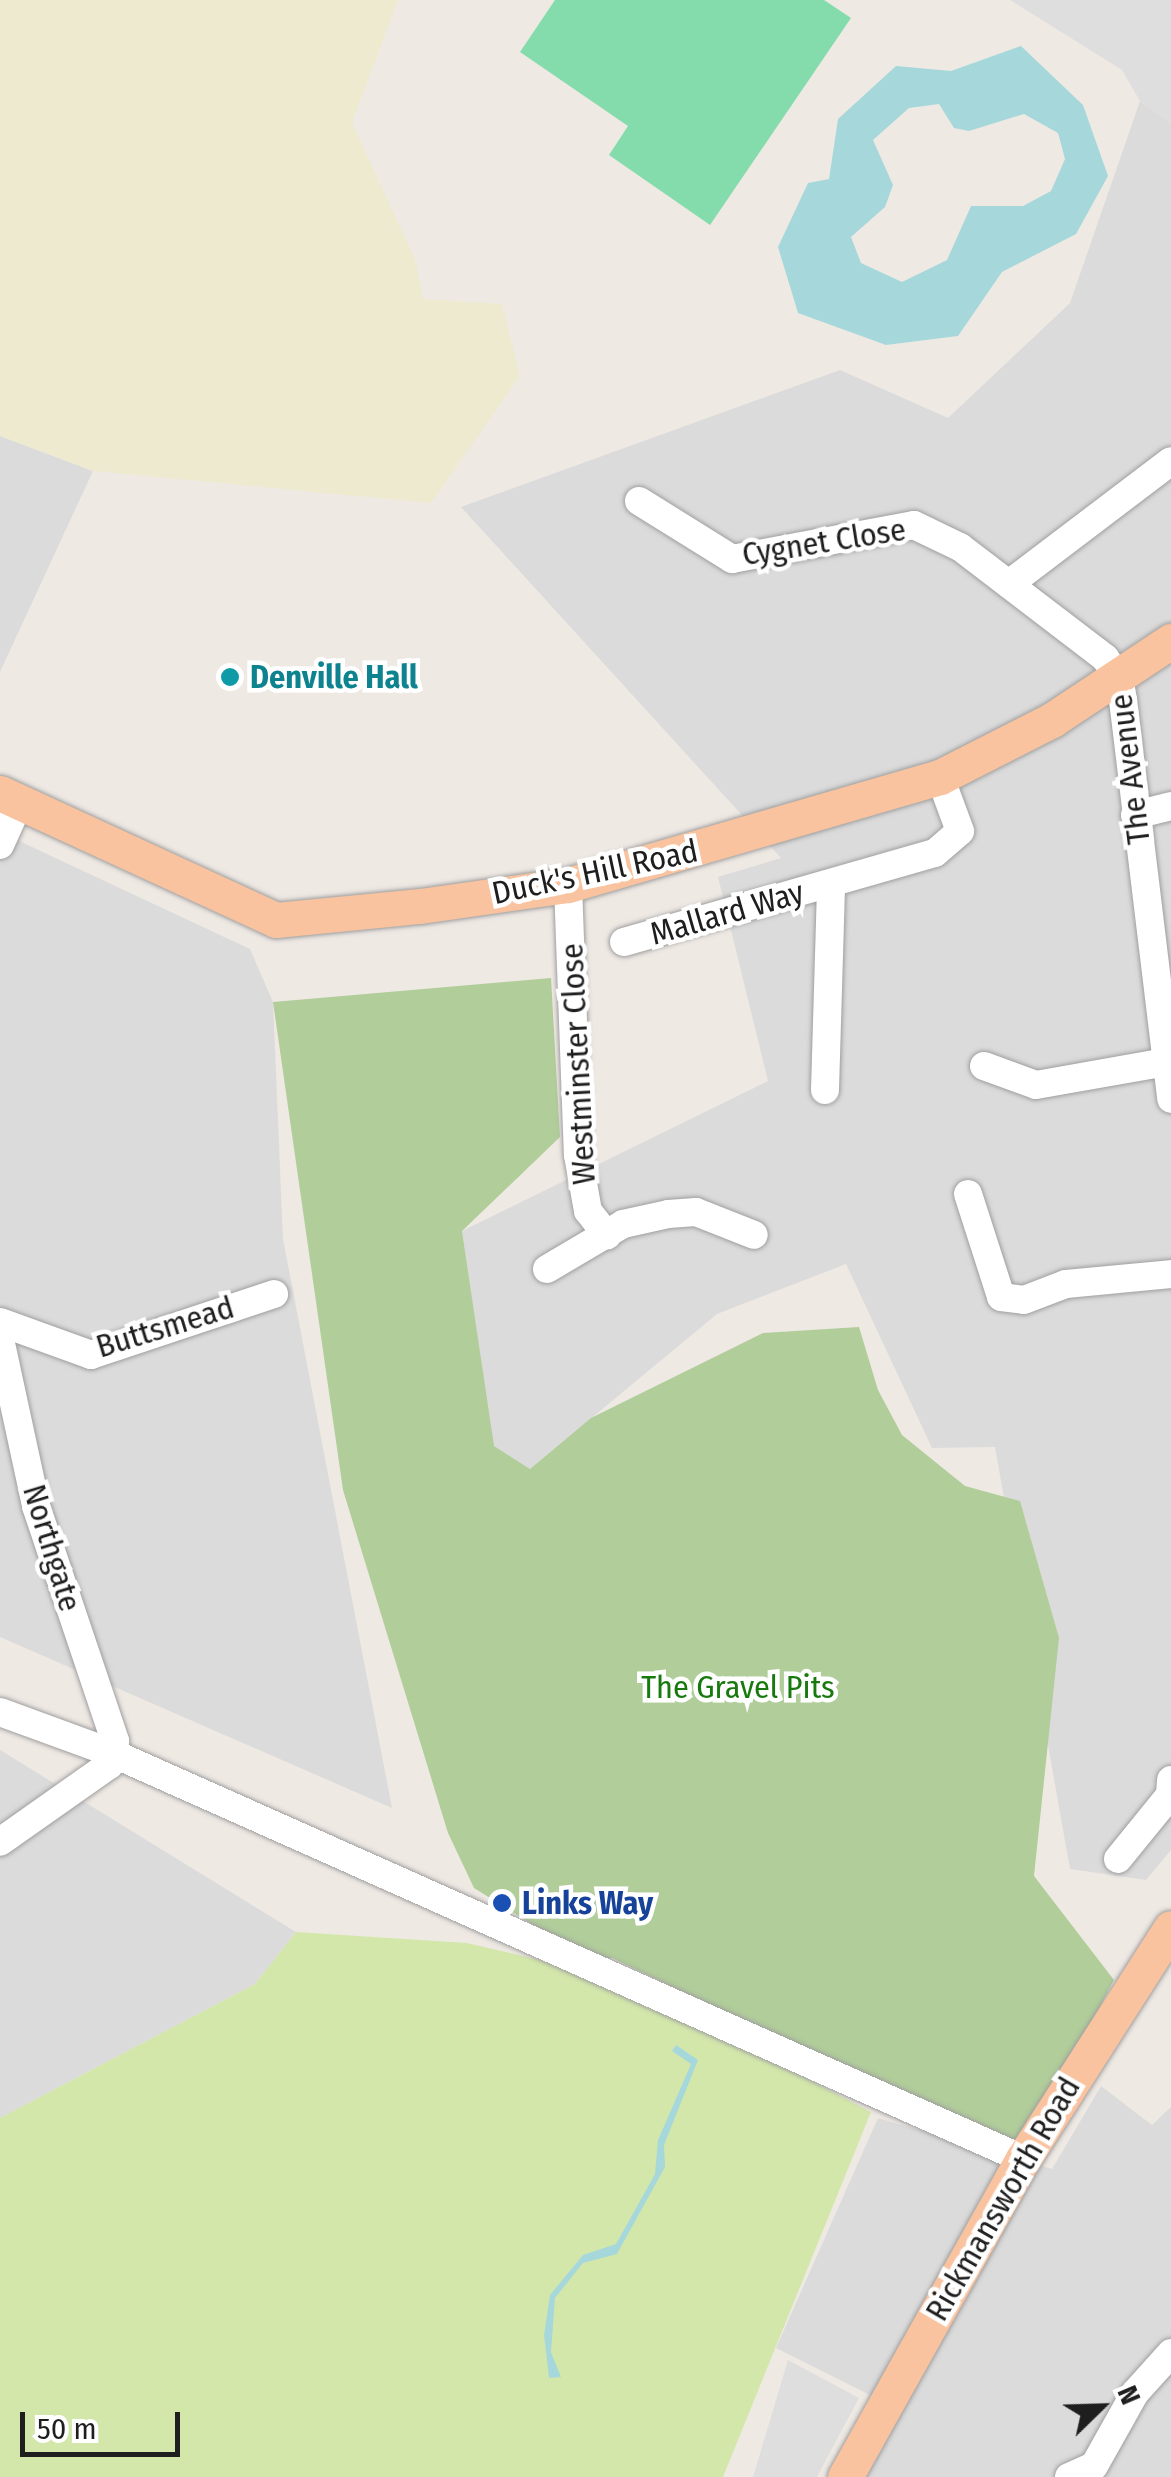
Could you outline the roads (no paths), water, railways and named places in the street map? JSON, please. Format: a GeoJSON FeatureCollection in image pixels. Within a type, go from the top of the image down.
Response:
{"type":"FeatureCollection","features":[{"type":"Feature","properties":{"kind":"main road","name":"Duck's Hill Road"},"geometry":{"type":"LineString","coordinates":[[9,798],[276,920],[568,885],[940,777],[1118,676],[1171,641]]}},
{"type":"Feature","properties":{"kind":"main road","name":"Rickmansworth Road"},"geometry":{"type":"LineString","coordinates":[[845,2477],[1023,2159],[1171,1928]]}},
{"type":"Feature","properties":{"kind":"street"},"geometry":{"type":"LineString","coordinates":[[1009,584],[1171,461]]}},
{"type":"Feature","properties":{"kind":"street","name":"Cygnet Close"},"geometry":{"type":"LineString","coordinates":[[640,501],[732,559],[914,524],[960,547],[1105,658],[1118,676]]}},
{"type":"Feature","properties":{"kind":"street","name":"The Avenue"},"geometry":{"type":"LineString","coordinates":[[1118,676],[1167,1026],[1171,1099]]}},
{"type":"Feature","properties":{"kind":"street","name":"Mallard Way"},"geometry":{"type":"LineString","coordinates":[[624,942],[831,884],[951,844],[959,817],[940,777]]}},
{"type":"Feature","properties":{"kind":"street"},"geometry":{"type":"LineString","coordinates":[[0,845],[9,798]]}},
{"type":"Feature","properties":{"kind":"street"},"geometry":{"type":"LineString","coordinates":[[1135,815],[1171,806]]}},
{"type":"Feature","properties":{"kind":"street","name":"Mallard Way"},"geometry":{"type":"LineString","coordinates":[[825,1090],[831,884]]}},
{"type":"Feature","properties":{"kind":"street","name":"Westminster Close"},"geometry":{"type":"LineString","coordinates":[[568,885],[578,1154],[588,1211],[607,1235]]}},
{"type":"Feature","properties":{"kind":"street"},"geometry":{"type":"LineString","coordinates":[[984,1066],[1036,1085],[1168,1062]]}},
{"type":"Feature","properties":{"kind":"street"},"geometry":{"type":"LineString","coordinates":[[968,1194],[1001,1297],[1024,1300],[1066,1284],[1171,1274]]}},
{"type":"Feature","properties":{"kind":"street"},"geometry":{"type":"LineString","coordinates":[[547,1268],[622,1224],[696,1212],[754,1235]]}},
{"type":"Feature","properties":{"kind":"street","name":"Buttsmead"},"geometry":{"type":"LineString","coordinates":[[0,1322],[91,1355],[274,1294]]}},
{"type":"Feature","properties":{"kind":"street","name":"Northgate"},"geometry":{"type":"LineString","coordinates":[[0,1339],[36,1506],[105,1707],[115,1741],[112,1753]]}},
{"type":"Feature","properties":{"kind":"street"},"geometry":{"type":"LineString","coordinates":[[0,1712],[112,1753],[1023,2159]]}},
{"type":"Feature","properties":{"kind":"street"},"geometry":{"type":"LineString","coordinates":[[0,1842],[108,1765],[112,1753]]}},
{"type":"Feature","properties":{"kind":"street"},"geometry":{"type":"LineString","coordinates":[[1118,1860],[1170,1795],[1171,1780]]}},
{"type":"Feature","properties":{"kind":"street"},"geometry":{"type":"LineString","coordinates":[[1069,2477],[1094,2466],[1135,2393],[1171,2353]]}},
{"type":"Feature","properties":{"kind":"water"},"geometry":{"type":"Polygon","coordinates":[[[1021,46],[1083,105],[1108,176],[1076,234],[1002,272],[958,336],[886,345],[798,313],[778,247],[808,183],[829,179],[838,119],[896,66],[951,71],[1021,46]],[[939,104],[909,108],[873,140],[893,185],[885,207],[851,237],[861,263],[902,282],[947,260],[971,206],[1023,206],[1051,191],[1065,159],[1058,133],[1024,114],[969,131],[954,128],[939,104]]]}},
{"type":"Feature","properties":{"kind":"water"},"geometry":{"type":"Polygon","coordinates":[[[676,2045],[698,2060],[664,2145],[665,2167],[617,2254],[583,2263],[555,2298],[551,2352],[561,2377],[549,2378],[544,2335],[550,2295],[583,2255],[616,2244],[655,2174],[658,2140],[691,2064],[672,2051],[676,2045]]]}},
{"type":"Feature","properties":{"kind":"place","name":"Denville Hall"},"geometry":{"type":"Point","coordinates":[230,677]}},
{"type":"Feature","properties":{"kind":"place","name":"Links Way"},"geometry":{"type":"Point","coordinates":[502,1903]}},
{"type":"Feature","properties":{"kind":"park label","name":"The Gravel Pits"},"geometry":{"type":"Point","coordinates":[738,1687]}}]}
